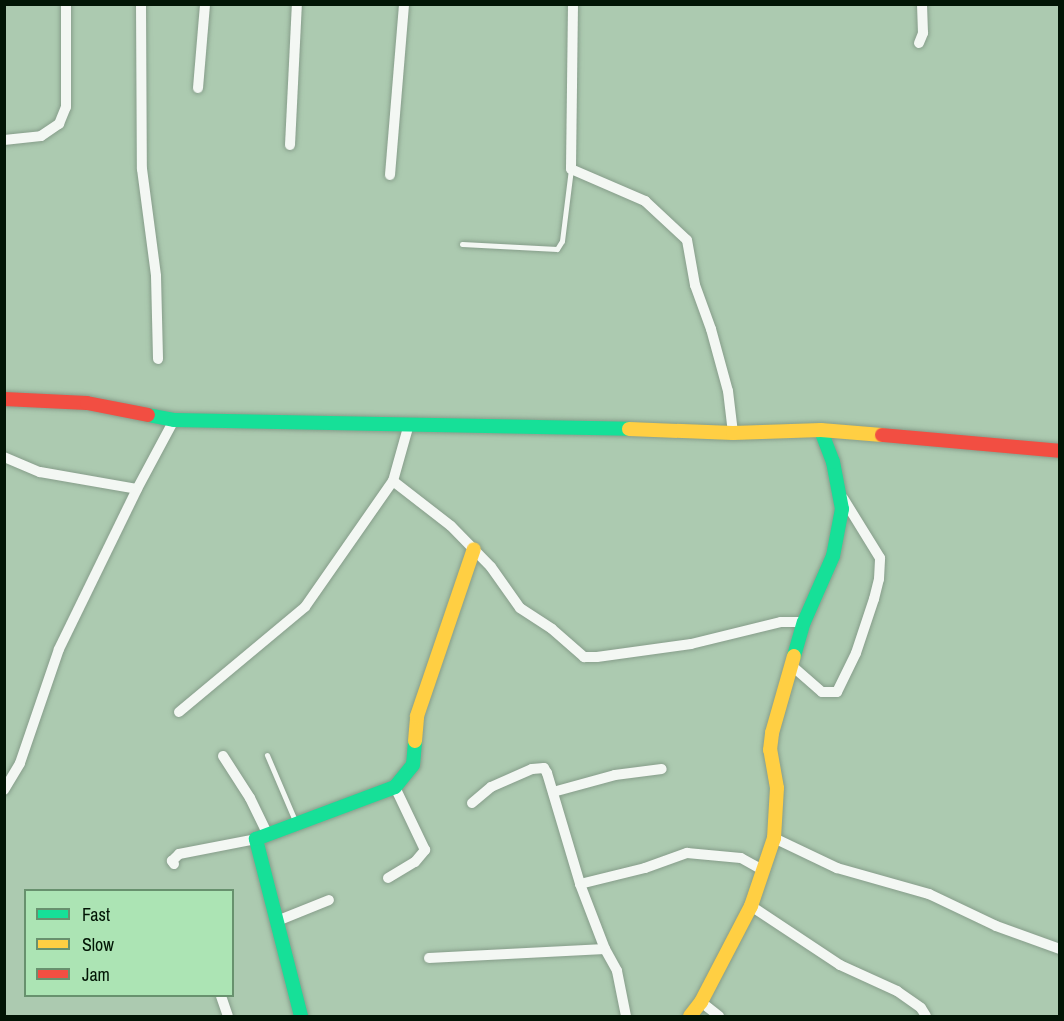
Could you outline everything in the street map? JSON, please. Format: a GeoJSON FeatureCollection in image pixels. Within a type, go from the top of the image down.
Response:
{"type":"FeatureCollection","features":[{"type":"Feature","properties":{"kind":"street"},"geometry":{"type":"LineString","coordinates":[[4,140],[41,136],[59,124],[66,107],[66,4]]}},
{"type":"Feature","properties":{"kind":"street"},"geometry":{"type":"LineString","coordinates":[[141,4],[142,169],[156,276],[158,359]]}},
{"type":"Feature","properties":{"kind":"street"},"geometry":{"type":"LineString","coordinates":[[198,88],[205,4]]}},
{"type":"Feature","properties":{"kind":"street"},"geometry":{"type":"LineString","coordinates":[[290,145],[297,4]]}},
{"type":"Feature","properties":{"kind":"street"},"geometry":{"type":"LineString","coordinates":[[390,175],[404,4]]}},
{"type":"Feature","properties":{"kind":"street"},"geometry":{"type":"LineString","coordinates":[[573,4],[571,170],[645,201],[687,240],[695,285],[711,329],[728,391],[733,433]]}},
{"type":"Feature","properties":{"kind":"street"},"geometry":{"type":"LineString","coordinates":[[919,44],[923,33],[922,4]]}},
{"type":"Feature","properties":{"kind":"street"},"geometry":{"type":"LineString","coordinates":[[4,399],[87,403],[174,420],[678,429],[733,433],[821,430],[1059,451]]}},
{"type":"Feature","properties":{"kind":"street"},"geometry":{"type":"LineString","coordinates":[[4,790],[20,763],[59,650],[137,489],[174,420]]}},
{"type":"Feature","properties":{"kind":"street"},"geometry":{"type":"LineString","coordinates":[[179,712],[305,607],[393,482],[409,424]]}},
{"type":"Feature","properties":{"kind":"street"},"geometry":{"type":"LineString","coordinates":[[690,1017],[701,1002],[751,906],[774,838],[777,788],[770,743],[804,622],[833,556],[842,517],[840,492],[821,430]]}},
{"type":"Feature","properties":{"kind":"street"},"geometry":{"type":"LineString","coordinates":[[4,456],[40,472],[137,489]]}},
{"type":"Feature","properties":{"kind":"street"},"geometry":{"type":"LineString","coordinates":[[393,482],[452,526],[491,567],[520,608],[552,629],[584,657],[691,644],[781,622],[804,622]]}},
{"type":"Feature","properties":{"kind":"street"},"geometry":{"type":"LineString","coordinates":[[791,665],[822,692],[837,692],[856,653],[874,599],[879,579],[880,558],[840,492]]}},
{"type":"Feature","properties":{"kind":"street"},"geometry":{"type":"LineString","coordinates":[[174,864],[174,857],[179,854],[262,837],[395,787],[413,765],[417,716],[474,549]]}},
{"type":"Feature","properties":{"kind":"street"},"geometry":{"type":"LineString","coordinates":[[223,756],[250,798],[262,837],[277,921],[301,1017]]}},
{"type":"Feature","properties":{"kind":"street"},"geometry":{"type":"LineString","coordinates":[[472,802],[491,787],[537,768],[547,772],[580,884],[605,949],[617,971],[626,1017]]}},
{"type":"Feature","properties":{"kind":"street"},"geometry":{"type":"LineString","coordinates":[[553,792],[615,775],[662,769]]}},
{"type":"Feature","properties":{"kind":"street"},"geometry":{"type":"LineString","coordinates":[[388,878],[415,862],[425,850],[395,787]]}},
{"type":"Feature","properties":{"kind":"street"},"geometry":{"type":"LineString","coordinates":[[774,838],[837,867],[929,894],[996,926],[1059,949]]}},
{"type":"Feature","properties":{"kind":"street"},"geometry":{"type":"LineString","coordinates":[[580,884],[645,868],[687,853],[741,858],[764,871]]}},
{"type":"Feature","properties":{"kind":"street"},"geometry":{"type":"LineString","coordinates":[[277,921],[329,900]]}},
{"type":"Feature","properties":{"kind":"street"},"geometry":{"type":"LineString","coordinates":[[751,906],[840,965],[897,991],[921,1008],[926,1017]]}},
{"type":"Feature","properties":{"kind":"street"},"geometry":{"type":"LineString","coordinates":[[429,958],[605,949]]}},
{"type":"Feature","properties":{"kind":"street"},"geometry":{"type":"LineString","coordinates":[[221,997],[228,1017]]}},
{"type":"Feature","properties":{"kind":"street"},"geometry":{"type":"LineString","coordinates":[[701,1002],[719,1017]]}},
{"type":"Feature","properties":{"kind":"lane"},"geometry":{"type":"LineString","coordinates":[[462,244],[557,249],[562,241],[571,170]]}},
{"type":"Feature","properties":{"kind":"lane"},"geometry":{"type":"LineString","coordinates":[[267,755],[296,825]]}},
{"type":"Feature","properties":{"kind":"traffic: fast"},"geometry":{"type":"LineString","coordinates":[[148,415],[174,420],[629,429]]}},
{"type":"Feature","properties":{"kind":"traffic: fast"},"geometry":{"type":"LineString","coordinates":[[794,656],[804,622],[833,556],[842,509],[833,462],[821,430]]}},
{"type":"Feature","properties":{"kind":"traffic: fast"},"geometry":{"type":"LineString","coordinates":[[301,1016],[256,839],[395,787],[413,765],[415,741]]}},
{"type":"Feature","properties":{"kind":"traffic: slow"},"geometry":{"type":"LineString","coordinates":[[629,429],[733,433],[821,430],[882,435]]}},
{"type":"Feature","properties":{"kind":"traffic: slow"},"geometry":{"type":"LineString","coordinates":[[415,741],[417,716],[474,549]]}},
{"type":"Feature","properties":{"kind":"traffic: slow"},"geometry":{"type":"LineString","coordinates":[[690,1016],[701,1002],[751,906],[774,838],[777,788],[770,750],[772,733],[794,656]]}},
{"type":"Feature","properties":{"kind":"traffic: jam"},"geometry":{"type":"LineString","coordinates":[[4,399],[87,403],[148,415]]}},
{"type":"Feature","properties":{"kind":"traffic: jam"},"geometry":{"type":"LineString","coordinates":[[882,435],[1060,451]]}}]}
